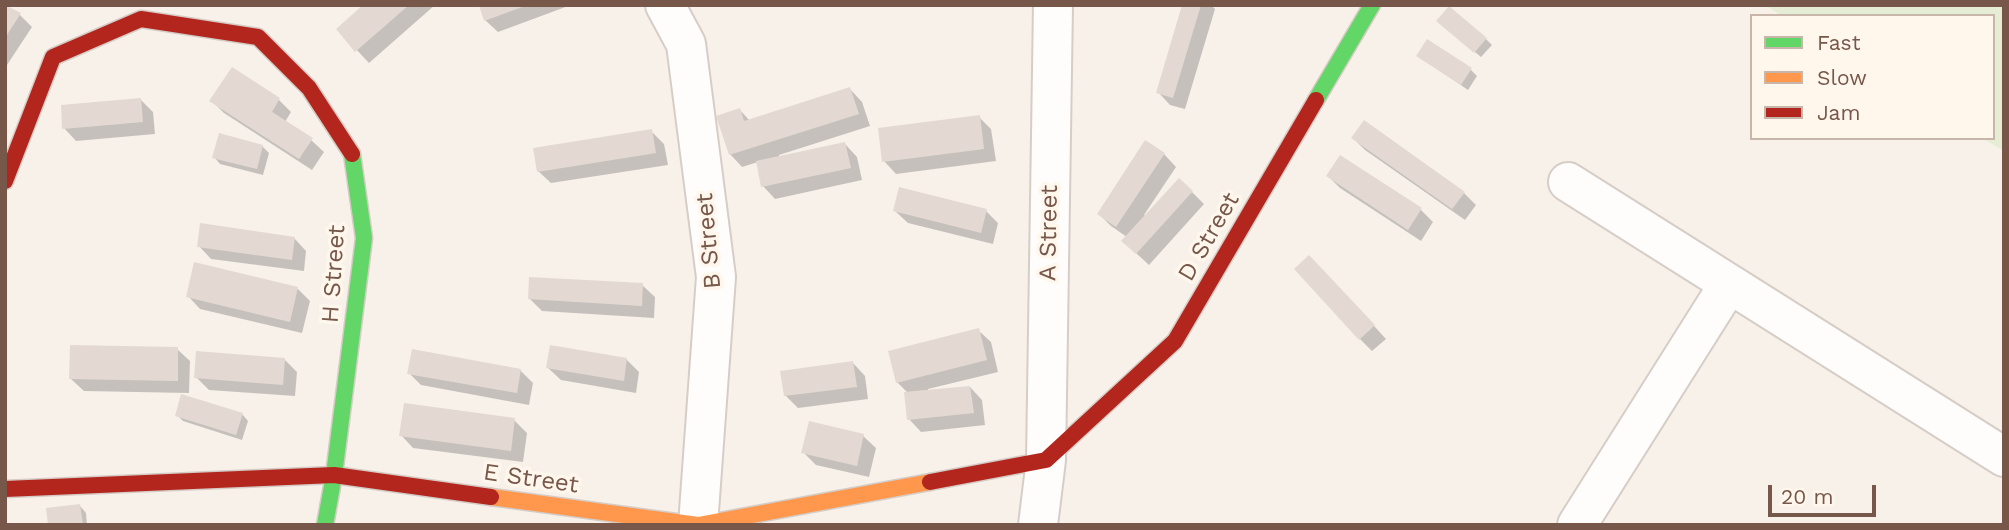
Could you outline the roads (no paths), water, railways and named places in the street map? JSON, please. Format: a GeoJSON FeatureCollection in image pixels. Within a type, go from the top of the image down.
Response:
{"type":"FeatureCollection","features":[{"type":"Feature","properties":{"kind":"street","name":"B Street"},"geometry":{"type":"LineString","coordinates":[[666,5],[687,44],[716,277],[698,525]]}},
{"type":"Feature","properties":{"kind":"street","name":"A Street"},"geometry":{"type":"LineString","coordinates":[[1038,525],[1046,460],[1052,5]]}},
{"type":"Feature","properties":{"kind":"street","name":"D Street"},"geometry":{"type":"LineString","coordinates":[[1046,460],[1175,341],[1372,5]]}},
{"type":"Feature","properties":{"kind":"street","name":"H Street"},"geometry":{"type":"LineString","coordinates":[[5,181],[53,57],[141,19],[258,37],[309,89],[354,157],[364,238],[334,475],[325,525]]}},
{"type":"Feature","properties":{"kind":"street"},"geometry":{"type":"LineString","coordinates":[[1568,182],[2004,457]]}},
{"type":"Feature","properties":{"kind":"street"},"geometry":{"type":"LineString","coordinates":[[1577,525],[1729,284]]}},
{"type":"Feature","properties":{"kind":"street","name":"E Street"},"geometry":{"type":"LineString","coordinates":[[5,489],[334,475],[698,525],[1046,460]]}}]}
